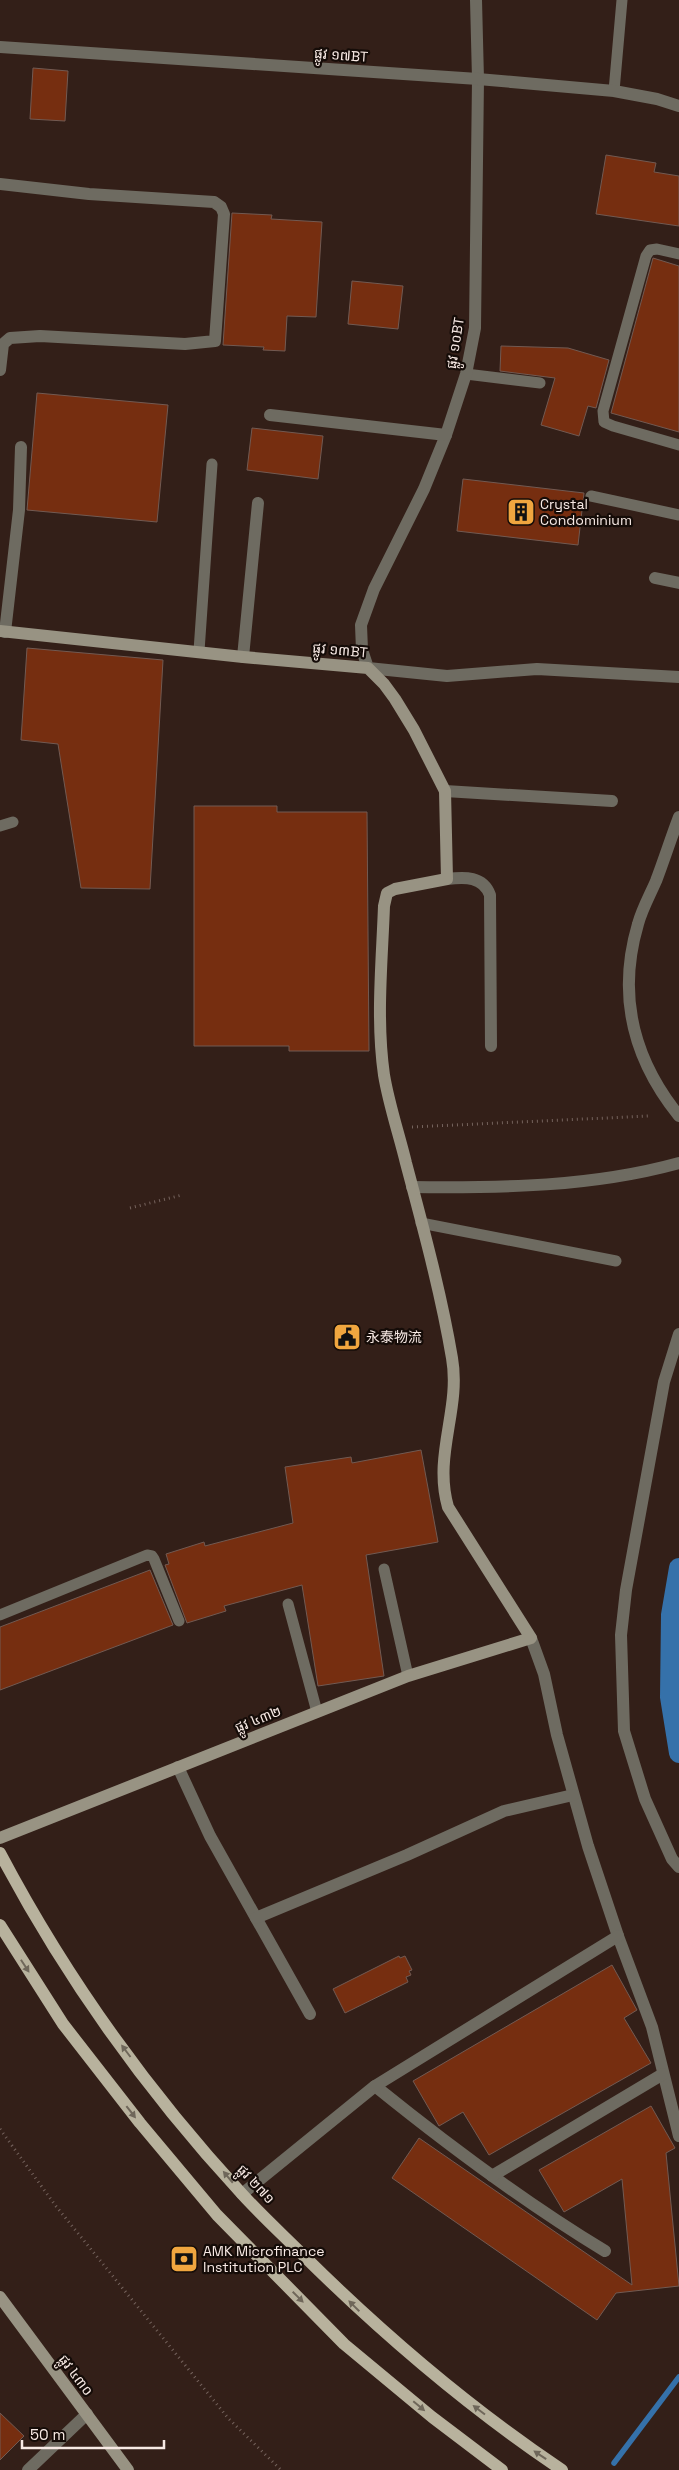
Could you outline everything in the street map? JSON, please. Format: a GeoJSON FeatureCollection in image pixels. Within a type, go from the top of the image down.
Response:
{"type":"FeatureCollection","features":[{"type":"Feature","properties":{"kind":"main road","name":"ផ្លូវ ២៧១"},"geometry":{"type":"LineString","coordinates":[[0,1853],[33,1916],[93,2008],[166,2104],[242,2194],[368,2318],[451,2390],[517,2440],[562,2470]]}},
{"type":"Feature","properties":{"kind":"main road"},"geometry":{"type":"LineString","coordinates":[[0,1925],[63,2024],[140,2123],[217,2215],[344,2344],[432,2417],[502,2470]]}},
{"type":"Feature","properties":{"kind":"street","name":"ផ្លូវ ១០BT"},"geometry":{"type":"LineString","coordinates":[[368,668],[362,650],[361,625],[374,589],[424,488],[446,435],[466,374],[475,328],[478,79],[476,0]]}},
{"type":"Feature","properties":{"kind":"street","name":"ផ្លូវ ១៧BT"},"geometry":{"type":"LineString","coordinates":[[0,47],[478,79],[614,91],[657,99],[679,106]]}},
{"type":"Feature","properties":{"kind":"street"},"geometry":{"type":"LineString","coordinates":[[0,184],[89,194],[214,202],[221,208],[224,214],[215,341],[185,344],[40,336],[10,338],[3,344],[0,370]]}},
{"type":"Feature","properties":{"kind":"street"},"geometry":{"type":"LineString","coordinates":[[270,415],[446,435]]}},
{"type":"Feature","properties":{"kind":"street"},"geometry":{"type":"LineString","coordinates":[[2,631],[19,510],[21,447]]}},
{"type":"Feature","properties":{"kind":"street"},"geometry":{"type":"LineString","coordinates":[[243,657],[258,503]]}},
{"type":"Feature","properties":{"kind":"street"},"geometry":{"type":"LineString","coordinates":[[655,578],[679,583]]}},
{"type":"Feature","properties":{"kind":"street","name":"ផ្លូវ ១៣BT"},"geometry":{"type":"LineString","coordinates":[[2,631],[243,657],[448,676],[537,669],[679,677]]}},
{"type":"Feature","properties":{"kind":"street"},"geometry":{"type":"LineString","coordinates":[[368,668],[384,684],[414,730],[445,791],[447,879]]}},
{"type":"Feature","properties":{"kind":"street"},"geometry":{"type":"LineString","coordinates":[[445,791],[612,801]]}},
{"type":"Feature","properties":{"kind":"street"},"geometry":{"type":"LineString","coordinates":[[679,817],[638,923],[628,972],[630,1008],[638,1048],[668,1102],[679,1116]]}},
{"type":"Feature","properties":{"kind":"street"},"geometry":{"type":"LineString","coordinates":[[491,1046],[490,895],[486,886],[480,881],[466,876],[395,889],[387,894],[384,906],[379,1032],[385,1077],[452,1360],[450,1420],[442,1456],[442,1487],[448,1507],[531,1638],[544,1674],[573,1795],[618,1936],[652,2027],[679,2136]]}},
{"type":"Feature","properties":{"kind":"street"},"geometry":{"type":"LineString","coordinates":[[412,1187],[509,1188],[641,1174],[679,1163]]}},
{"type":"Feature","properties":{"kind":"street"},"geometry":{"type":"LineString","coordinates":[[679,1334],[664,1382],[626,1590],[621,1635],[624,1731],[645,1799],[672,1859],[679,1867]]}},
{"type":"Feature","properties":{"kind":"street","name":"ផ្លូវ ៤៣២"},"geometry":{"type":"LineString","coordinates":[[0,1838],[408,1676],[531,1638]]}},
{"type":"Feature","properties":{"kind":"street"},"geometry":{"type":"LineString","coordinates":[[178,1767],[210,1836],[310,2014]]}},
{"type":"Feature","properties":{"kind":"street"},"geometry":{"type":"LineString","coordinates":[[256,1918],[407,1855],[504,1811],[573,1795]]}},
{"type":"Feature","properties":{"kind":"street"},"geometry":{"type":"LineString","coordinates":[[242,2194],[375,2086],[618,1936]]}},
{"type":"Feature","properties":{"kind":"street"},"geometry":{"type":"LineString","coordinates":[[492,2176],[663,2074]]}},
{"type":"Feature","properties":{"kind":"street"},"geometry":{"type":"LineString","coordinates":[[375,2086],[492,2176],[568,2229],[604,2250]]}},
{"type":"Feature","properties":{"kind":"street","name":"ផ្លូវ ៤៣០"},"geometry":{"type":"LineString","coordinates":[[0,2297],[128,2470]]}},
{"type":"Feature","properties":{"kind":"street"},"geometry":{"type":"LineString","coordinates":[[28,2470],[86,2414]]}},
{"type":"Feature","properties":{"kind":"lane"},"geometry":{"type":"LineString","coordinates":[[614,91],[622,0]]}},
{"type":"Feature","properties":{"kind":"lane"},"geometry":{"type":"LineString","coordinates":[[679,254],[657,249],[650,250],[646,256],[603,411],[604,422],[613,426],[679,444]]}},
{"type":"Feature","properties":{"kind":"lane"},"geometry":{"type":"LineString","coordinates":[[466,374],[540,383]]}},
{"type":"Feature","properties":{"kind":"lane"},"geometry":{"type":"LineString","coordinates":[[199,651],[212,464]]}},
{"type":"Feature","properties":{"kind":"lane"},"geometry":{"type":"LineString","coordinates":[[590,496],[679,515]]}},
{"type":"Feature","properties":{"kind":"lane"},"geometry":{"type":"LineString","coordinates":[[0,826],[14,822]]}},
{"type":"Feature","properties":{"kind":"lane"},"geometry":{"type":"LineString","coordinates":[[421,1223],[616,1261]]}},
{"type":"Feature","properties":{"kind":"lane"},"geometry":{"type":"LineString","coordinates":[[0,1615],[147,1555],[152,1556],[154,1559],[179,1621]]}},
{"type":"Feature","properties":{"kind":"lane"},"geometry":{"type":"LineString","coordinates":[[384,1569],[408,1676]]}},
{"type":"Feature","properties":{"kind":"lane"},"geometry":{"type":"LineString","coordinates":[[288,1604],[317,1712]]}},
{"type":"Feature","properties":{"kind":"path"},"geometry":{"type":"LineString","coordinates":[[397,1127],[649,1116]]}},
{"type":"Feature","properties":{"kind":"path"},"geometry":{"type":"LineString","coordinates":[[130,1208],[182,1195]]}},
{"type":"Feature","properties":{"kind":"path"},"geometry":{"type":"LineString","coordinates":[[0,2129],[55,2205],[228,2418],[281,2470]]}},
{"type":"Feature","properties":{"kind":"building"},"geometry":{"type":"Polygon","coordinates":[[[33,68],[68,71],[65,121],[30,119],[33,68]]]}},
{"type":"Feature","properties":{"kind":"building"},"geometry":{"type":"Polygon","coordinates":[[[606,155],[656,163],[654,172],[679,176],[679,226],[596,214],[606,155]]]}},
{"type":"Feature","properties":{"kind":"building"},"geometry":{"type":"Polygon","coordinates":[[[232,213],[272,215],[271,219],[322,222],[316,317],[287,316],[285,351],[263,350],[264,347],[223,345],[232,213]]]}},
{"type":"Feature","properties":{"kind":"building"},"geometry":{"type":"Polygon","coordinates":[[[653,258],[679,266],[679,432],[611,413],[653,258]]]}},
{"type":"Feature","properties":{"kind":"building"},"geometry":{"type":"Polygon","coordinates":[[[352,281],[403,286],[398,329],[348,324],[352,281]]]}},
{"type":"Feature","properties":{"kind":"building"},"geometry":{"type":"Polygon","coordinates":[[[501,346],[568,348],[609,360],[596,408],[588,406],[579,436],[541,425],[555,378],[500,371],[501,346]]]}},
{"type":"Feature","properties":{"kind":"building"},"geometry":{"type":"Polygon","coordinates":[[[37,393],[168,405],[157,522],[27,510],[37,393]]]}},
{"type":"Feature","properties":{"kind":"building"},"geometry":{"type":"Polygon","coordinates":[[[252,428],[323,436],[318,479],[247,470],[252,428]]]}},
{"type":"Feature","properties":{"kind":"building","name":"Crystal Condominium"},"geometry":{"type":"Polygon","coordinates":[[[463,479],[584,493],[578,545],[457,531],[463,479]]]}},
{"type":"Feature","properties":{"kind":"building"},"geometry":{"type":"Polygon","coordinates":[[[27,648],[163,660],[150,889],[81,888],[58,744],[21,740],[27,648]]]}},
{"type":"Feature","properties":{"kind":"building"},"geometry":{"type":"Polygon","coordinates":[[[194,806],[277,806],[277,812],[367,812],[369,1051],[289,1051],[289,1046],[194,1046],[194,806]]]}},
{"type":"Feature","properties":{"kind":"building"},"geometry":{"type":"Polygon","coordinates":[[[421,1450],[438,1542],[366,1555],[384,1676],[318,1686],[302,1585],[224,1606],[226,1611],[187,1623],[165,1565],[169,1564],[166,1554],[204,1542],[205,1546],[293,1523],[285,1467],[351,1457],[352,1463],[421,1450]]]}},
{"type":"Feature","properties":{"kind":"building"},"geometry":{"type":"Polygon","coordinates":[[[150,1570],[173,1625],[0,1690],[0,1627],[150,1570]]]}},
{"type":"Feature","properties":{"kind":"building"},"geometry":{"type":"Polygon","coordinates":[[[399,1956],[400,1958],[405,1956],[412,1970],[409,1971],[411,1975],[406,1977],[408,1982],[345,2013],[333,1989],[399,1956]]]}},
{"type":"Feature","properties":{"kind":"building"},"geometry":{"type":"Polygon","coordinates":[[[612,1965],[637,2010],[624,2018],[651,2063],[489,2155],[463,2112],[439,2126],[413,2081],[612,1965]]]}},
{"type":"Feature","properties":{"kind":"building"},"geometry":{"type":"Polygon","coordinates":[[[651,2106],[675,2148],[666,2153],[679,2286],[616,2293],[597,2320],[392,2178],[419,2138],[632,2285],[622,2179],[564,2212],[539,2170],[651,2106]]]}},
{"type":"Feature","properties":{"kind":"building"},"geometry":{"type":"Polygon","coordinates":[[[0,2413],[24,2436],[0,2460],[0,2413]]]}},
{"type":"Feature","properties":{"kind":"waterway"},"geometry":{"type":"LineString","coordinates":[[679,1568],[671,1615],[670,1697],[679,1753]]}},
{"type":"Feature","properties":{"kind":"waterway"},"geometry":{"type":"LineString","coordinates":[[614,2463],[679,2377]]}},
{"type":"Feature","properties":{"kind":"place","name":"Crystal Condominium"},"geometry":{"type":"Point","coordinates":[521,512]}},
{"type":"Feature","properties":{"kind":"place","name":"永泰物流"},"geometry":{"type":"Point","coordinates":[347,1337]}},
{"type":"Feature","properties":{"kind":"place","name":"AMK Microfinance Institution PLC"},"geometry":{"type":"Point","coordinates":[184,2259]}}]}
